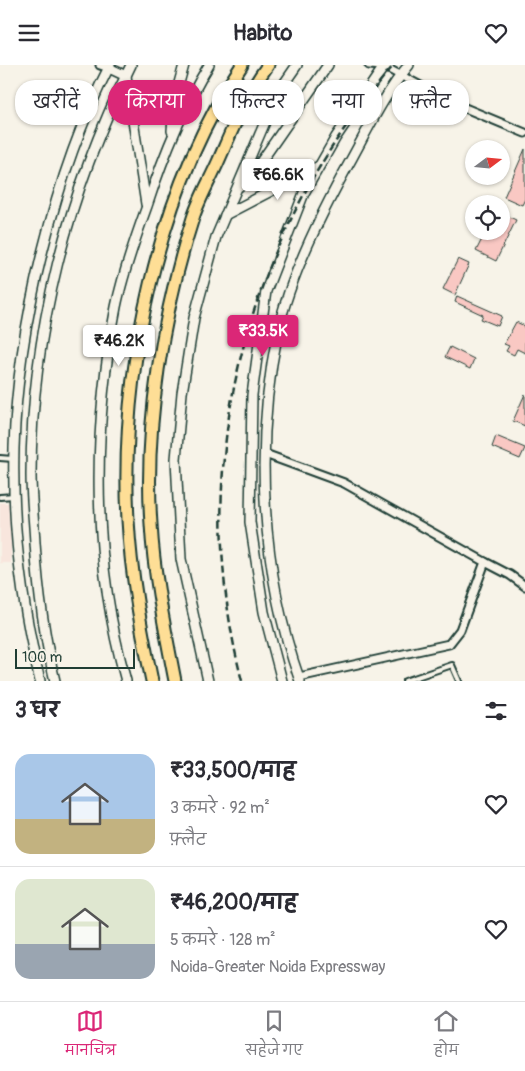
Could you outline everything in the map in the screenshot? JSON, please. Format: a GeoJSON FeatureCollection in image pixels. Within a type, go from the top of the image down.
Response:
{"type":"FeatureCollection","features":[{"type":"Feature","properties":{"kind":"highway"},"geometry":{"type":"LineString","coordinates":[[152,681],[137,607],[128,521],[128,435],[138,349],[153,271],[176,198],[203,136],[242,65]]}},
{"type":"Feature","properties":{"kind":"highway"},"geometry":{"type":"LineString","coordinates":[[175,681],[159,602],[151,523],[151,438],[160,353],[176,277],[194,216],[250,89],[268,65]]}},
{"type":"Feature","properties":{"kind":"street"},"geometry":{"type":"LineString","coordinates":[[171,139],[174,101],[184,65]]}},
{"type":"Feature","properties":{"kind":"street"},"geometry":{"type":"LineString","coordinates":[[126,681],[118,651],[106,574],[98,476],[101,405],[116,306],[146,207],[171,139],[190,96],[209,65]]}},
{"type":"Feature","properties":{"kind":"street"},"geometry":{"type":"LineString","coordinates":[[208,681],[181,559],[176,459],[182,393],[194,318],[216,237],[277,95],[297,65]]}},
{"type":"Feature","properties":{"kind":"street"},"geometry":{"type":"LineString","coordinates":[[235,191],[258,166],[328,65]]}},
{"type":"Feature","properties":{"kind":"street"},"geometry":{"type":"LineString","coordinates":[[369,65],[384,66],[453,103],[525,133]]}},
{"type":"Feature","properties":{"kind":"street"},"geometry":{"type":"LineString","coordinates":[[409,65],[400,75],[326,205],[297,274],[279,330],[270,389],[265,454],[267,538],[280,612],[299,679],[449,644],[460,629],[485,562]]}},
{"type":"Feature","properties":{"kind":"street"},"geometry":{"type":"LineString","coordinates":[[40,681],[29,637],[18,540],[14,459],[21,367],[32,304],[55,205],[106,66],[126,76]]}},
{"type":"Feature","properties":{"kind":"street"},"geometry":{"type":"LineString","coordinates":[[55,681],[48,653],[37,570],[31,475],[38,359],[54,280],[75,200],[105,118],[129,66]]}},
{"type":"Feature","properties":{"kind":"street"},"geometry":{"type":"LineString","coordinates":[[282,681],[264,612],[250,522],[252,395],[266,291],[304,193],[384,66]]}},
{"type":"Feature","properties":{"kind":"street"},"geometry":{"type":"LineString","coordinates":[[126,76],[146,207]]}},
{"type":"Feature","properties":{"kind":"street"},"geometry":{"type":"LineString","coordinates":[[225,215],[320,165]]}},
{"type":"Feature","properties":{"kind":"street"},"geometry":{"type":"LineString","coordinates":[[16,423],[34,424]]}},
{"type":"Feature","properties":{"kind":"street"},"geometry":{"type":"LineString","coordinates":[[265,454],[344,483],[510,575],[525,586]]}},
{"type":"Feature","properties":{"kind":"lane"},"geometry":{"type":"LineString","coordinates":[[0,458],[14,459]]}},
{"type":"Feature","properties":{"kind":"lane"},"geometry":{"type":"LineString","coordinates":[[0,497],[16,496]]}},
{"type":"Feature","properties":{"kind":"lane"},"geometry":{"type":"LineString","coordinates":[[405,681],[452,665],[459,681]]}},
{"type":"Feature","properties":{"kind":"shaded area"},"geometry":{"type":"Polygon","coordinates":[[[0,503],[11,503],[11,563],[0,563],[0,503]]]}},
{"type":"Feature","properties":{"kind":"building"},"geometry":{"type":"Polygon","coordinates":[[[525,149],[525,199],[522,205],[510,200],[510,195],[505,195],[525,149]]]}},
{"type":"Feature","properties":{"kind":"building"},"geometry":{"type":"Polygon","coordinates":[[[510,217],[516,220],[510,232],[510,217]]]}},
{"type":"Feature","properties":{"kind":"building"},"geometry":{"type":"Polygon","coordinates":[[[482,240],[506,240],[496,261],[476,251],[482,240]]]}},
{"type":"Feature","properties":{"kind":"building"},"geometry":{"type":"Polygon","coordinates":[[[458,259],[469,264],[455,295],[443,289],[458,259]]]}},
{"type":"Feature","properties":{"kind":"building"},"geometry":{"type":"Polygon","coordinates":[[[457,296],[502,316],[498,326],[481,319],[483,315],[455,302],[457,296]]]}},
{"type":"Feature","properties":{"kind":"building"},"geometry":{"type":"Polygon","coordinates":[[[516,322],[525,326],[525,353],[517,349],[514,355],[506,351],[509,346],[504,344],[516,322]]]}},
{"type":"Feature","properties":{"kind":"building"},"geometry":{"type":"Polygon","coordinates":[[[450,347],[474,359],[470,369],[445,357],[450,347]]]}},
{"type":"Feature","properties":{"kind":"building"},"geometry":{"type":"Polygon","coordinates":[[[525,394],[525,426],[513,421],[525,394]]]}},
{"type":"Feature","properties":{"kind":"building"},"geometry":{"type":"Polygon","coordinates":[[[496,436],[525,448],[520,459],[492,447],[496,436]]]}},
{"type":"Feature","properties":{"kind":"railway"},"geometry":{"type":"LineString","coordinates":[[242,681],[226,599],[221,516],[226,434],[242,354],[266,276],[300,202],[343,131],[394,65]]}}]}
